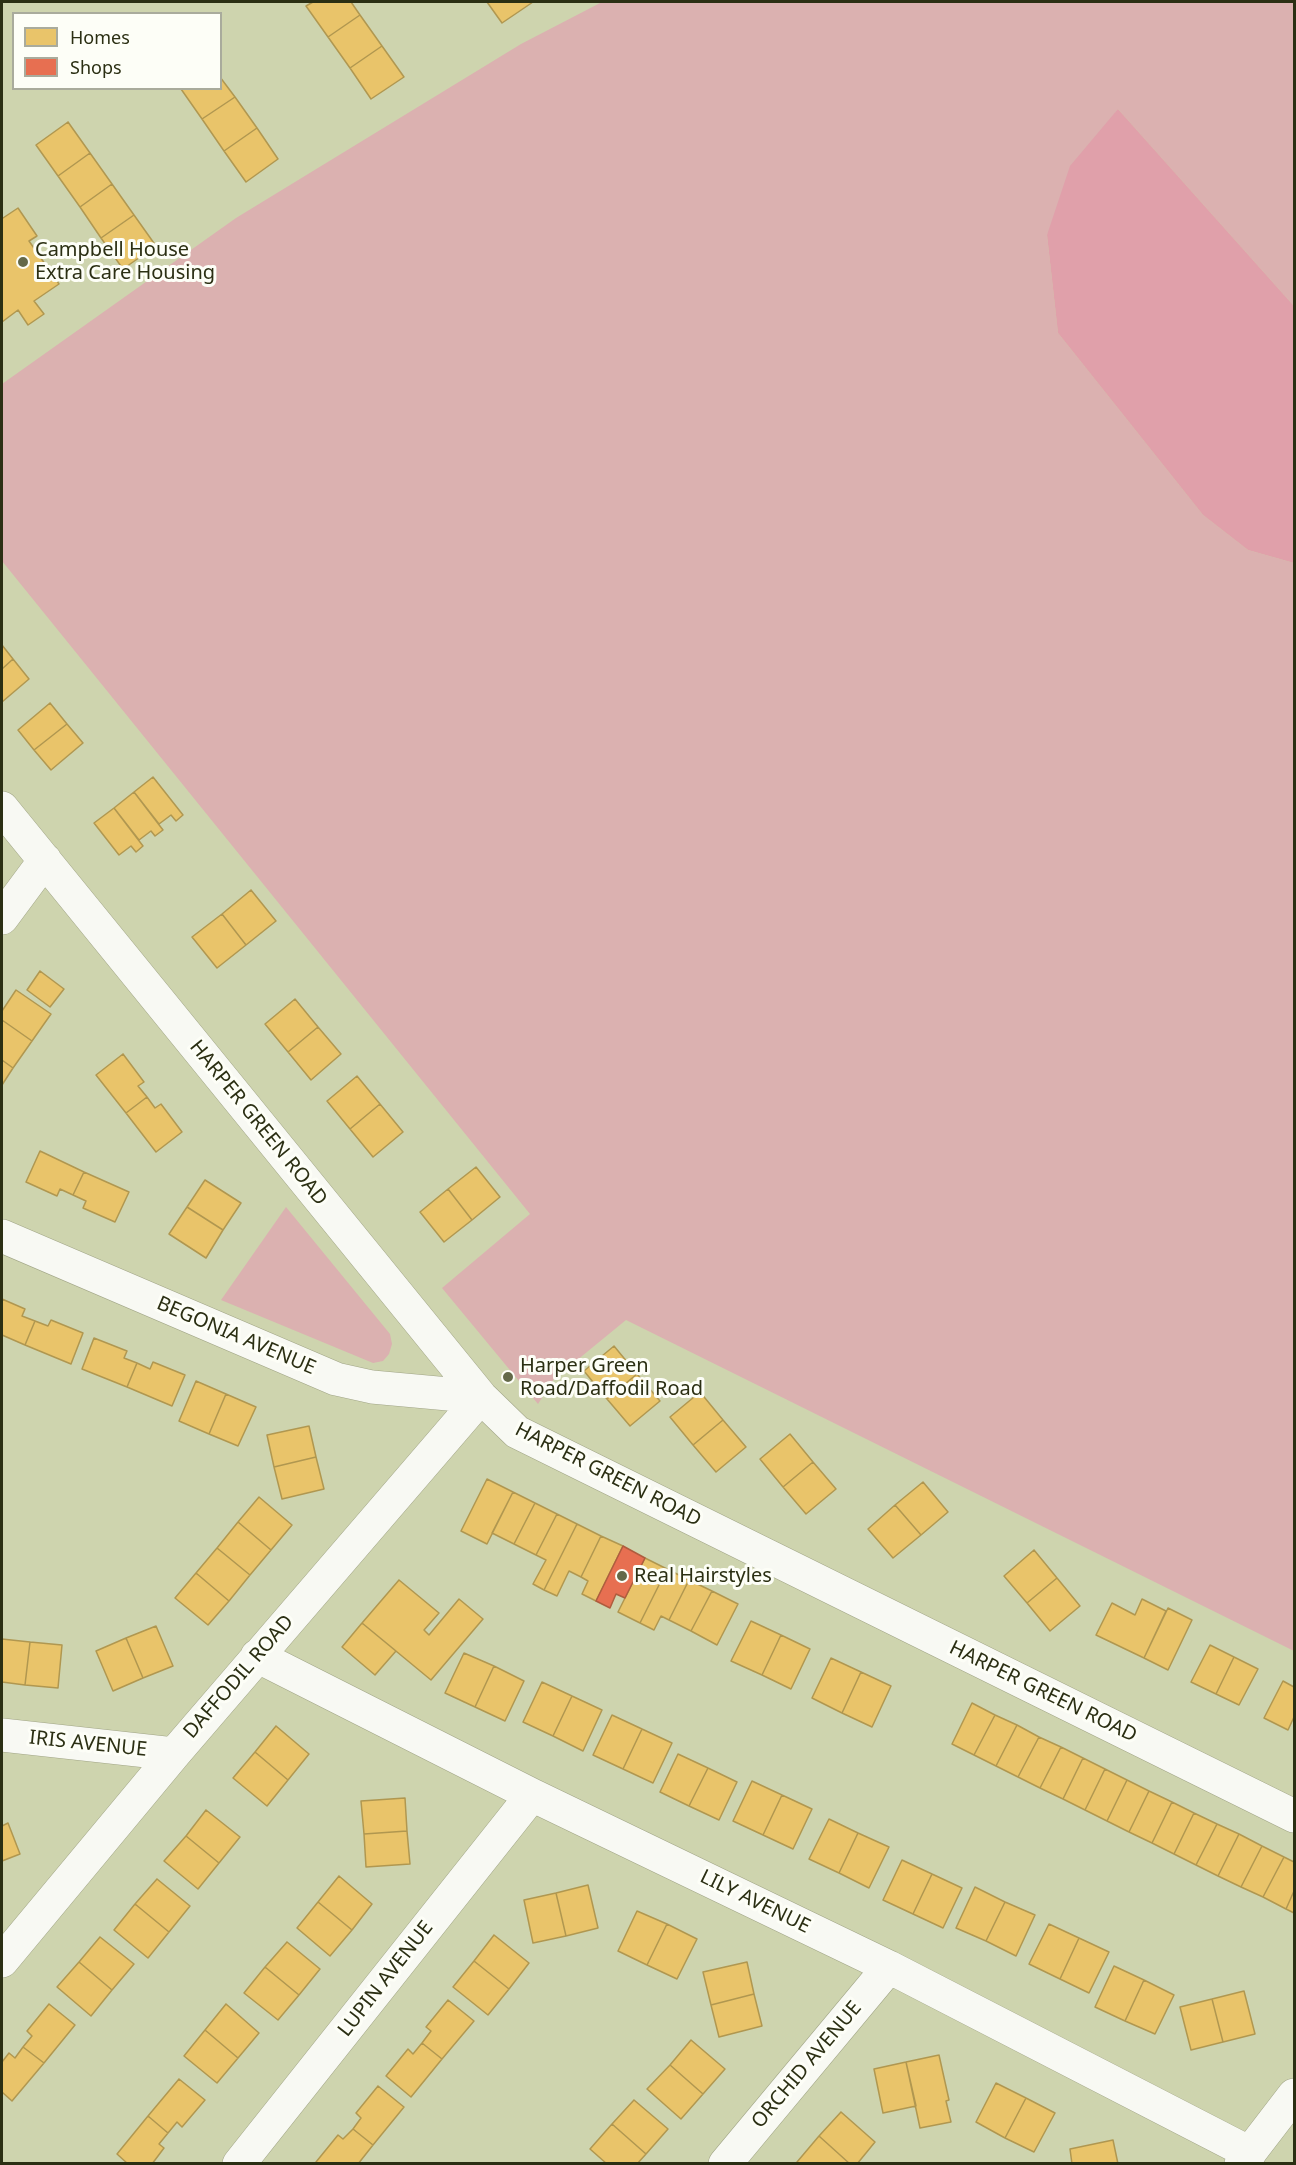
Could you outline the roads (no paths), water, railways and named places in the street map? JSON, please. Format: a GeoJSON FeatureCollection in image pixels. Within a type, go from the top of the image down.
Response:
{"type":"FeatureCollection","features":[{"type":"Feature","properties":{"kind":"street","name":"HARPER GREEN ROAD"},"geometry":{"type":"LineString","coordinates":[[2,808],[481,1397],[517,1432],[1294,1816]]}},
{"type":"Feature","properties":{"kind":"street"},"geometry":{"type":"LineString","coordinates":[[2,918],[45,860]]}},
{"type":"Feature","properties":{"kind":"street","name":"BEGONIA AVENUE"},"geometry":{"type":"LineString","coordinates":[[2,1236],[336,1379],[372,1388],[481,1397]]}},
{"type":"Feature","properties":{"kind":"street","name":"DAFFODIL ROAD"},"geometry":{"type":"LineString","coordinates":[[2,1961],[257,1656],[481,1397]]}},
{"type":"Feature","properties":{"kind":"street","name":"LILY AVENUE"},"geometry":{"type":"LineString","coordinates":[[257,1656],[532,1795],[889,1967],[1246,2158]]}},
{"type":"Feature","properties":{"kind":"street","name":"IRIS AVENUE"},"geometry":{"type":"LineString","coordinates":[[2,1735],[174,1754]]}},
{"type":"Feature","properties":{"kind":"street","name":"LUPIN AVENUE"},"geometry":{"type":"LineString","coordinates":[[239,2163],[532,1795]]}},
{"type":"Feature","properties":{"kind":"street","name":"ORCHID AVENUE"},"geometry":{"type":"LineString","coordinates":[[725,2163],[889,1967]]}},
{"type":"Feature","properties":{"kind":"street"},"geometry":{"type":"LineString","coordinates":[[1246,2158],[1294,2095]]}},
{"type":"Feature","properties":{"kind":"place","name":"Campbell House Extra Care Housing"},"geometry":{"type":"Point","coordinates":[23,262]}},
{"type":"Feature","properties":{"kind":"place","name":"Harper Green Road/Daffodil Road"},"geometry":{"type":"Point","coordinates":[508,1377]}},
{"type":"Feature","properties":{"kind":"place","name":"Real Hairstyles"},"geometry":{"type":"Point","coordinates":[622,1576]}}]}
